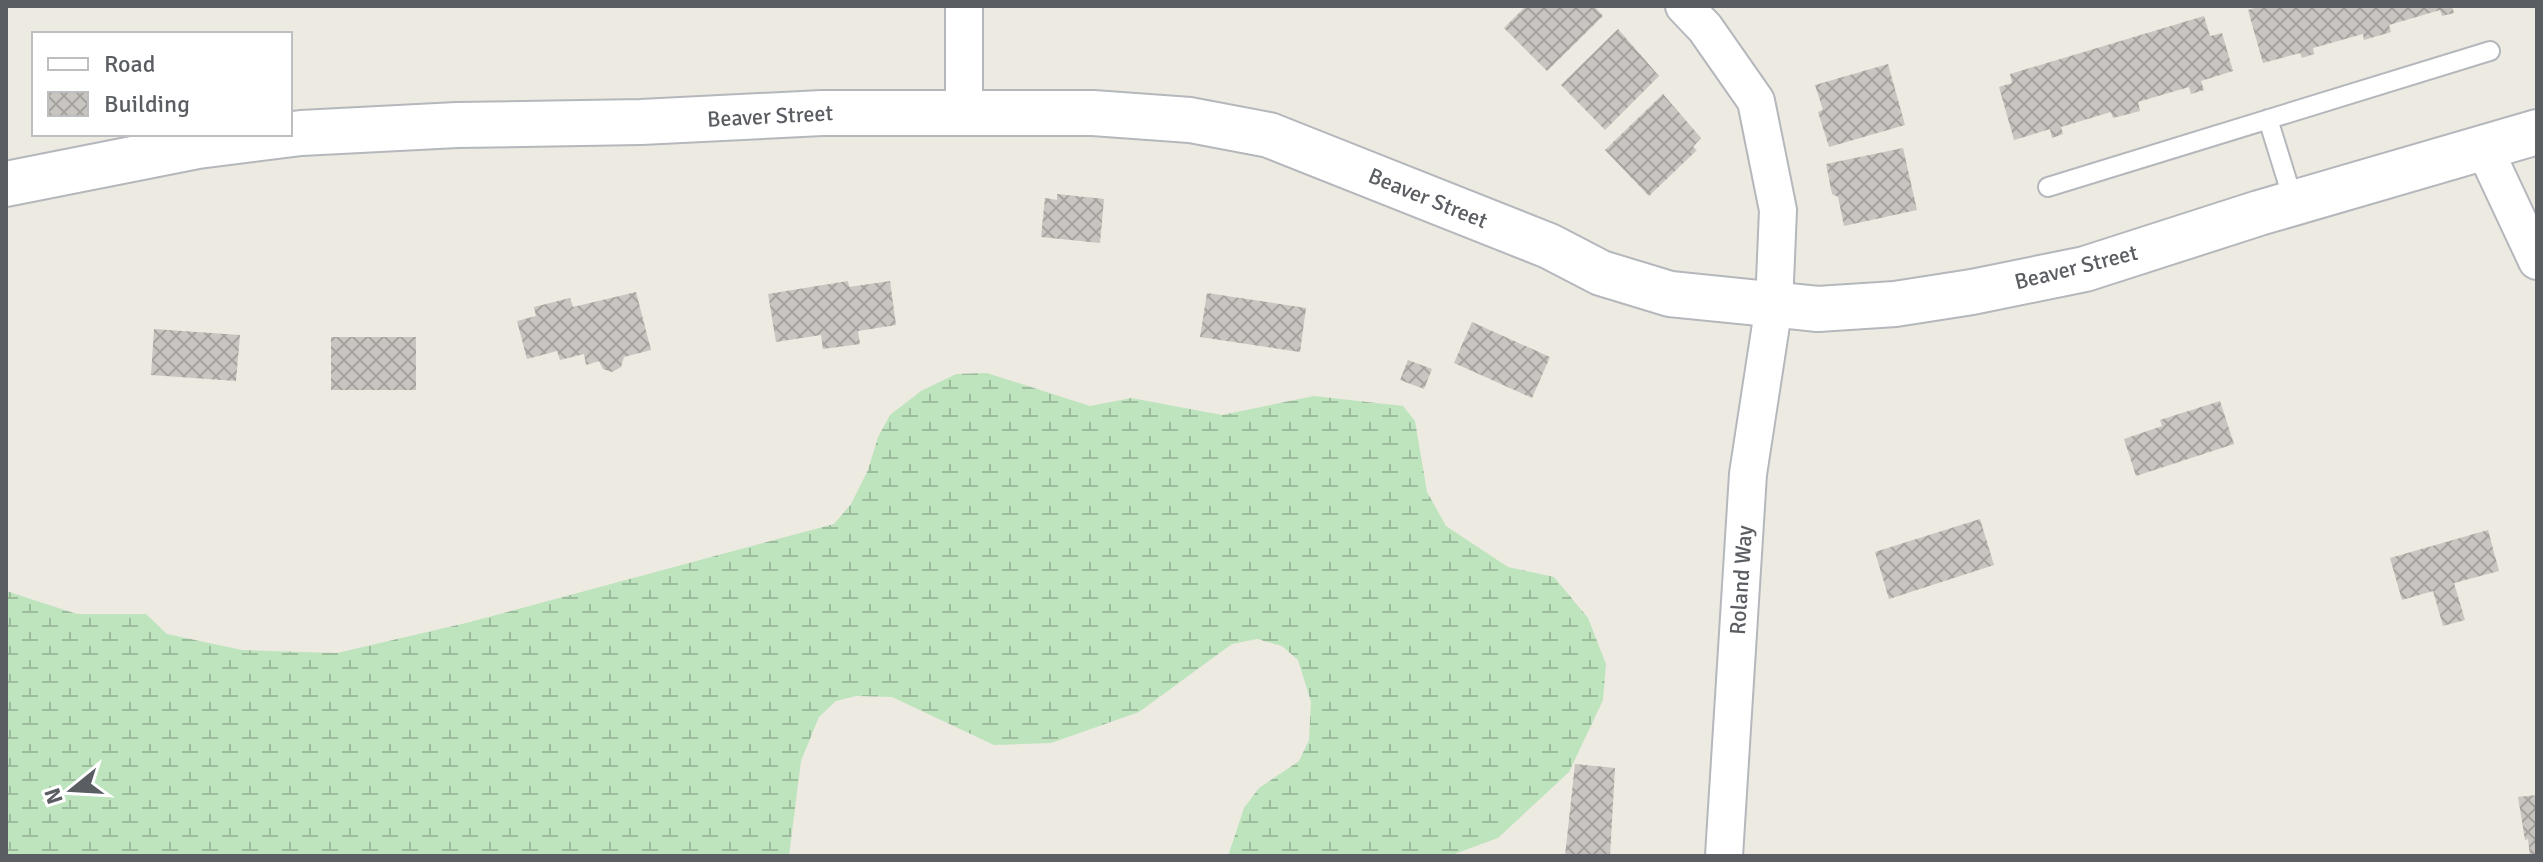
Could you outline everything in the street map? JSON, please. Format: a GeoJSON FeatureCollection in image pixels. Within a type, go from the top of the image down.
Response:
{"type":"FeatureCollection","features":[{"type":"Feature","properties":{"kind":"street"},"geometry":{"type":"LineString","coordinates":[[964,6],[964,114]]}},
{"type":"Feature","properties":{"kind":"street","name":"Roland Way"},"geometry":{"type":"LineString","coordinates":[[1684,6],[1705,28],[1756,101],[1778,210],[1774,305],[1748,474],[1724,856]]}},
{"type":"Feature","properties":{"kind":"street","name":"Beaver Street"},"geometry":{"type":"LineString","coordinates":[[292,134],[457,125],[641,122],[822,113],[1093,113],[1190,120],[1269,135],[1549,246],[1601,273],[1670,294],[1818,309],[1895,304],[2085,269],[2294,203],[2537,132]]}},
{"type":"Feature","properties":{"kind":"street","name":"Beaver Street"},"geometry":{"type":"LineString","coordinates":[[6,184],[198,146],[277,136]]}},
{"type":"Feature","properties":{"kind":"street"},"geometry":{"type":"LineString","coordinates":[[2484,148],[2537,261]]}},
{"type":"Feature","properties":{"kind":"lane"},"geometry":{"type":"LineString","coordinates":[[2048,187],[2490,51]]}},
{"type":"Feature","properties":{"kind":"lane"},"geometry":{"type":"LineString","coordinates":[[2268,119],[2294,203]]}},
{"type":"Feature","properties":{"kind":"green space"},"geometry":{"type":"Polygon","coordinates":[[[987,373],[1090,406],[1131,398],[1222,415],[1314,396],[1403,406],[1415,421],[1427,492],[1446,526],[1508,567],[1554,577],[1588,618],[1606,664],[1603,700],[1569,772],[1498,838],[1449,856],[1228,856],[1244,808],[1259,788],[1299,761],[1309,740],[1311,702],[1298,660],[1282,646],[1257,639],[1232,644],[1139,712],[1051,743],[994,745],[892,697],[856,696],[836,701],[819,717],[801,761],[789,856],[6,856],[6,591],[77,614],[146,614],[167,634],[242,650],[337,653],[466,623],[834,524],[851,504],[890,415],[921,391],[956,374],[987,373]]]}},
{"type":"Feature","properties":{"kind":"building"},"geometry":{"type":"Polygon","coordinates":[[[1526,6],[1594,6],[1603,16],[1547,71],[1504,28],[1526,6]]]}},
{"type":"Feature","properties":{"kind":"building"},"geometry":{"type":"Polygon","coordinates":[[[2261,6],[2452,6],[2454,13],[2442,16],[2440,10],[2389,25],[2391,32],[2364,40],[2363,34],[2313,48],[2314,54],[2302,58],[2300,53],[2263,63],[2248,10],[2261,6]]]}},
{"type":"Feature","properties":{"kind":"building"},"geometry":{"type":"Polygon","coordinates":[[[2204,16],[2210,36],[2222,33],[2233,71],[2201,81],[2204,90],[2191,94],[2189,87],[2138,102],[2140,111],[2113,118],[2111,112],[2061,127],[2063,134],[2052,138],[2050,129],[2014,140],[1999,87],[2012,83],[2010,74],[2204,16]]]}},
{"type":"Feature","properties":{"kind":"building"},"geometry":{"type":"Polygon","coordinates":[[[1618,29],[1659,76],[1605,130],[1561,85],[1618,29]]]}},
{"type":"Feature","properties":{"kind":"building"},"geometry":{"type":"Polygon","coordinates":[[[1888,64],[1905,125],[1829,147],[1818,112],[1823,110],[1815,85],[1888,64]]]}},
{"type":"Feature","properties":{"kind":"building"},"geometry":{"type":"Polygon","coordinates":[[[1663,94],[1701,138],[1693,147],[1697,150],[1649,196],[1605,150],[1663,94]]]}},
{"type":"Feature","properties":{"kind":"building"},"geometry":{"type":"Polygon","coordinates":[[[1903,148],[1917,210],[1844,226],[1838,197],[1832,194],[1826,164],[1903,148]]]}},
{"type":"Feature","properties":{"kind":"building"},"geometry":{"type":"Polygon","coordinates":[[[1057,194],[1104,199],[1100,243],[1041,237],[1045,198],[1057,200],[1057,194]]]}},
{"type":"Feature","properties":{"kind":"building"},"geometry":{"type":"Polygon","coordinates":[[[848,281],[849,287],[890,281],[896,325],[858,331],[860,344],[823,349],[821,335],[776,342],[768,294],[848,281]]]}},
{"type":"Feature","properties":{"kind":"building"},"geometry":{"type":"Polygon","coordinates":[[[636,292],[651,350],[624,357],[621,367],[612,372],[603,369],[599,361],[586,365],[584,354],[560,360],[557,351],[527,359],[517,321],[536,316],[534,307],[570,298],[573,307],[636,292]]]}},
{"type":"Feature","properties":{"kind":"building"},"geometry":{"type":"Polygon","coordinates":[[[1207,293],[1306,308],[1300,352],[1200,337],[1207,293]]]}},
{"type":"Feature","properties":{"kind":"building"},"geometry":{"type":"Polygon","coordinates":[[[1472,322],[1550,357],[1532,398],[1454,363],[1472,322]]]}},
{"type":"Feature","properties":{"kind":"building"},"geometry":{"type":"Polygon","coordinates":[[[154,329],[240,335],[236,381],[151,375],[154,329]]]}},
{"type":"Feature","properties":{"kind":"building"},"geometry":{"type":"Polygon","coordinates":[[[331,337],[416,337],[416,390],[331,390],[331,337]]]}},
{"type":"Feature","properties":{"kind":"building"},"geometry":{"type":"Polygon","coordinates":[[[1408,360],[1432,369],[1424,389],[1400,380],[1408,360]]]}},
{"type":"Feature","properties":{"kind":"building"},"geometry":{"type":"Polygon","coordinates":[[[2220,401],[2234,444],[2136,476],[2124,439],[2162,426],[2160,420],[2220,401]]]}},
{"type":"Feature","properties":{"kind":"building"},"geometry":{"type":"Polygon","coordinates":[[[1980,519],[1994,565],[1889,599],[1875,552],[1980,519]]]}},
{"type":"Feature","properties":{"kind":"building"},"geometry":{"type":"Polygon","coordinates":[[[2488,530],[2499,571],[2454,583],[2465,620],[2443,626],[2433,591],[2402,600],[2390,558],[2488,530]]]}},
{"type":"Feature","properties":{"kind":"building"},"geometry":{"type":"Polygon","coordinates":[[[1575,764],[1615,768],[1610,856],[1565,856],[1575,764]]]}},
{"type":"Feature","properties":{"kind":"building"},"geometry":{"type":"Polygon","coordinates":[[[2537,795],[2537,856],[2530,856],[2518,797],[2537,795]]]}}]}
